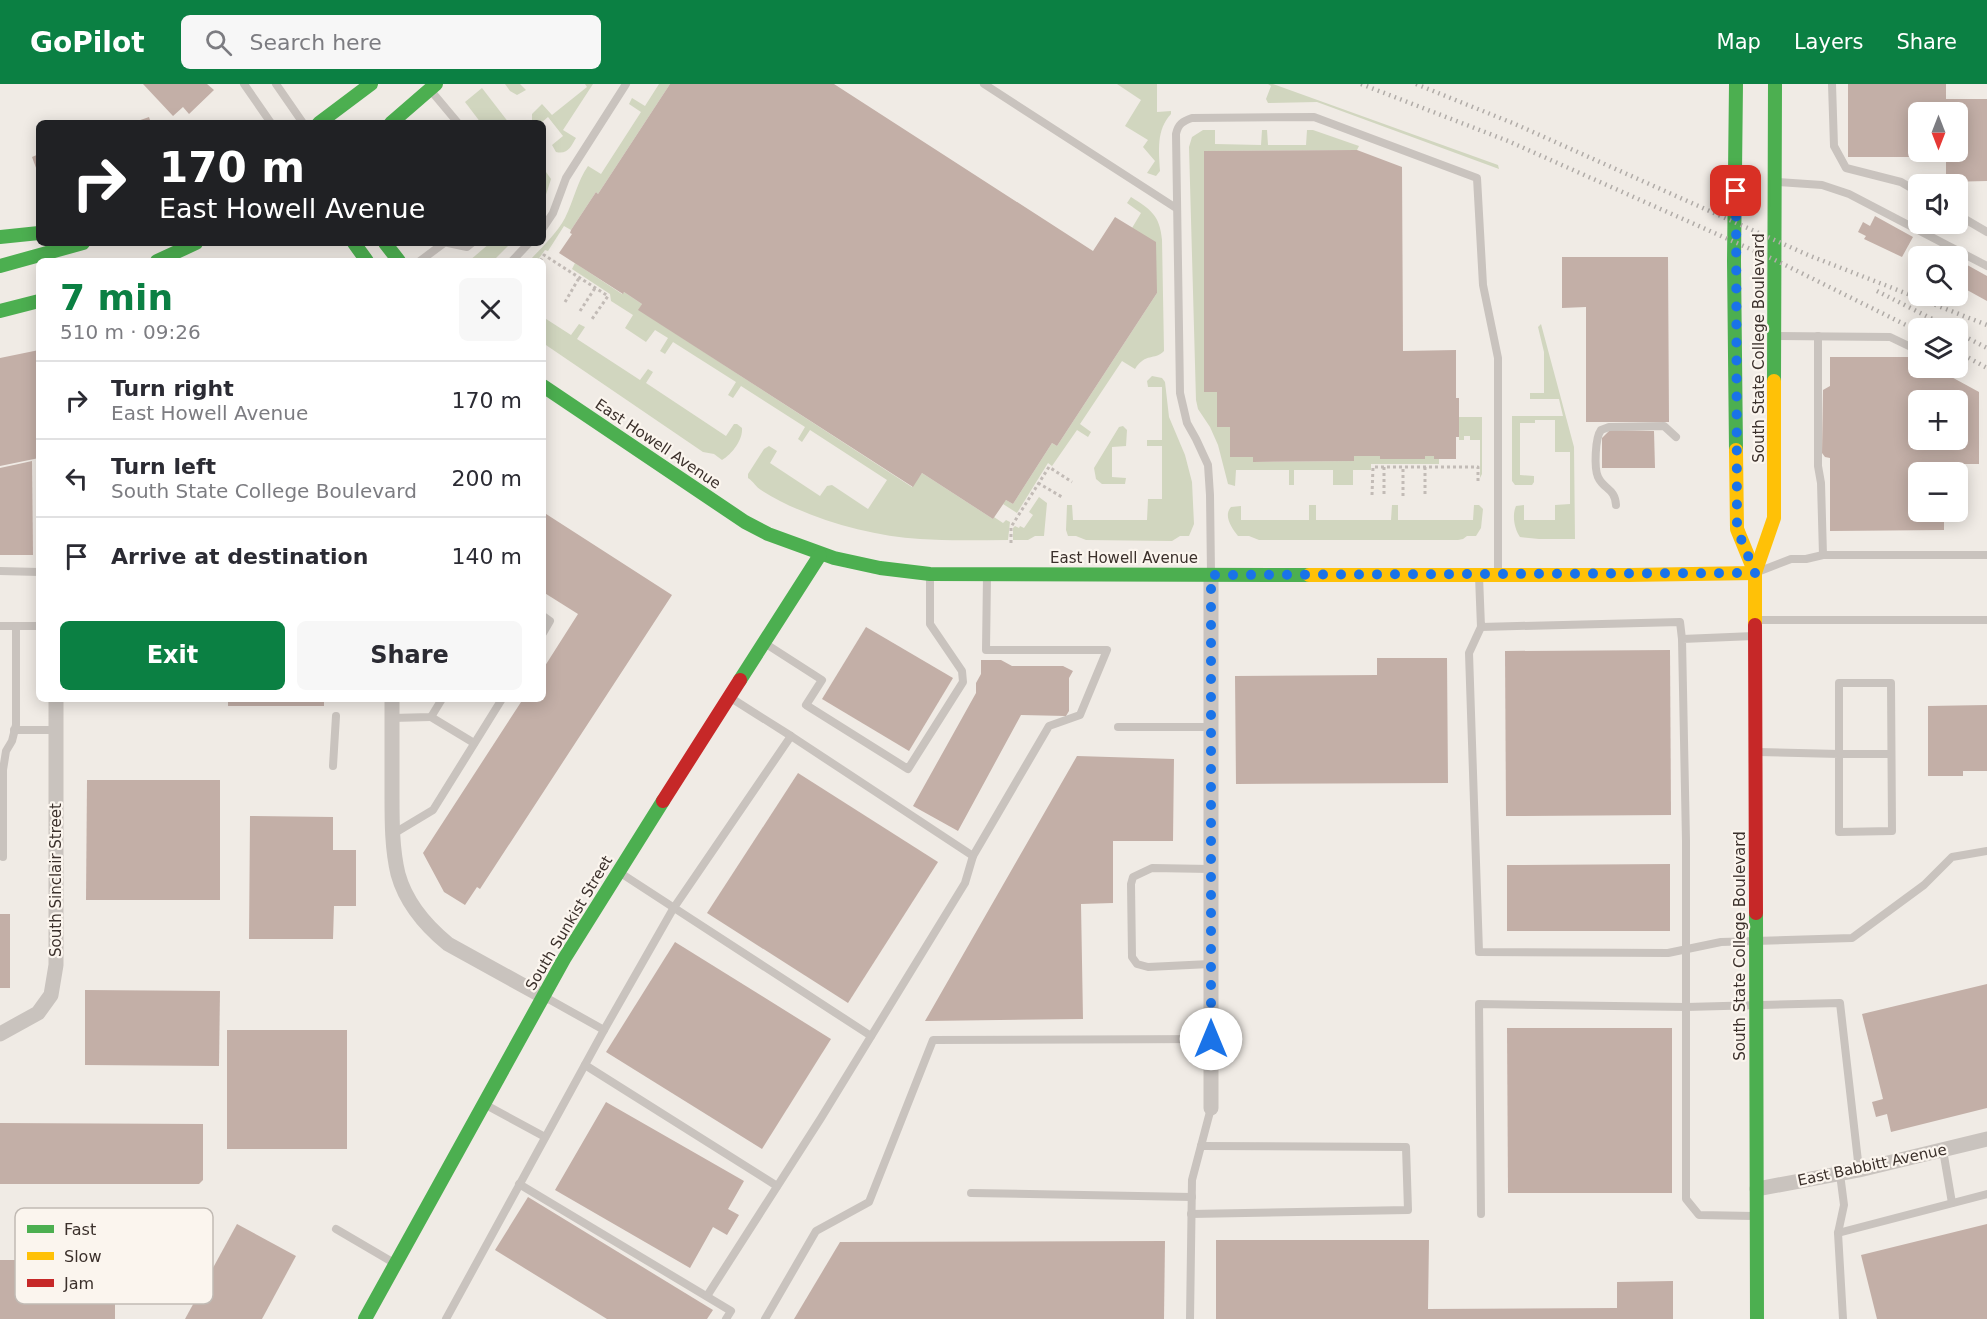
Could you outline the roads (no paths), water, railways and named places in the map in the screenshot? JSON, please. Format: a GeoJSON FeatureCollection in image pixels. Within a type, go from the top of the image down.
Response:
{"type":"FeatureCollection","features":[{"type":"Feature","properties":{"kind":"main road"},"geometry":{"type":"LineString","coordinates":[[323,120],[371,84]]}},
{"type":"Feature","properties":{"kind":"main road","name":"South State College Boulevard"},"geometry":{"type":"LineString","coordinates":[[1736,84],[1734,261],[1737,529],[1755,573]]}},
{"type":"Feature","properties":{"kind":"main road","name":"South State College Boulevard"},"geometry":{"type":"LineString","coordinates":[[1757,1319],[1755,573],[1774,518],[1775,84]]}},
{"type":"Feature","properties":{"kind":"main road"},"geometry":{"type":"LineString","coordinates":[[394,120],[433,87]]}},
{"type":"Feature","properties":{"kind":"main road"},"geometry":{"type":"LineString","coordinates":[[0,237],[36,233]]}},
{"type":"Feature","properties":{"kind":"main road"},"geometry":{"type":"LineString","coordinates":[[0,266],[72,246]]}},
{"type":"Feature","properties":{"kind":"main road"},"geometry":{"type":"LineString","coordinates":[[164,258],[190,246]]}},
{"type":"Feature","properties":{"kind":"main road"},"geometry":{"type":"LineString","coordinates":[[386,246],[396,258]]}},
{"type":"Feature","properties":{"kind":"main road"},"geometry":{"type":"LineString","coordinates":[[0,311],[36,302]]}},
{"type":"Feature","properties":{"kind":"main road","name":"East Howell Avenue"},"geometry":{"type":"LineString","coordinates":[[546,388],[745,522],[771,536],[820,555],[872,568],[930,574],[987,575],[1755,573]]}},
{"type":"Feature","properties":{"kind":"main road","name":"South Sunkist Street"},"geometry":{"type":"LineString","coordinates":[[365,1319],[564,959],[820,555]]}},
{"type":"Feature","properties":{"kind":"street"},"geometry":{"type":"LineString","coordinates":[[1211,575],[1211,1108]]}},
{"type":"Feature","properties":{"kind":"street","name":"South Sinclair Street"},"geometry":{"type":"LineString","coordinates":[[0,1034],[38,1013],[51,995],[56,965],[56,702]]}},
{"type":"Feature","properties":{"kind":"street"},"geometry":{"type":"LineString","coordinates":[[392,702],[392,835],[398,874],[407,897],[420,917],[448,944],[544,997]]}},
{"type":"Feature","properties":{"kind":"street","name":"East Babbitt Avenue"},"geometry":{"type":"LineString","coordinates":[[1757,1190],[1859,1170],[1987,1139]]}},
{"type":"Feature","properties":{"kind":"lane"},"geometry":{"type":"LineString","coordinates":[[244,84],[269,120]]}},
{"type":"Feature","properties":{"kind":"lane"},"geometry":{"type":"LineString","coordinates":[[276,84],[301,120]]}},
{"type":"Feature","properties":{"kind":"lane"},"geometry":{"type":"LineString","coordinates":[[546,224],[553,213],[566,178],[626,84]]}},
{"type":"Feature","properties":{"kind":"lane"},"geometry":{"type":"LineString","coordinates":[[984,84],[1176,208]]}},
{"type":"Feature","properties":{"kind":"lane"},"geometry":{"type":"LineString","coordinates":[[1832,84],[1834,146],[1846,168],[1901,182],[1908,186]]}},
{"type":"Feature","properties":{"kind":"lane"},"geometry":{"type":"LineString","coordinates":[[433,87],[456,120]]}},
{"type":"Feature","properties":{"kind":"lane"},"geometry":{"type":"LineString","coordinates":[[1211,575],[1208,465],[1187,423],[1180,393],[1176,134],[1183,120],[1192,118],[1314,117],[1477,178],[1483,285],[1498,358],[1498,575]]}},
{"type":"Feature","properties":{"kind":"lane"},"geometry":{"type":"LineString","coordinates":[[1776,182],[1822,185],[1849,194],[1987,266]]}},
{"type":"Feature","properties":{"kind":"lane"},"geometry":{"type":"LineString","coordinates":[[1968,221],[1987,232]]}},
{"type":"Feature","properties":{"kind":"lane"},"geometry":{"type":"LineString","coordinates":[[423,258],[433,246]]}},
{"type":"Feature","properties":{"kind":"lane"},"geometry":{"type":"LineString","coordinates":[[515,258],[526,246]]}},
{"type":"Feature","properties":{"kind":"lane"},"geometry":{"type":"LineString","coordinates":[[1775,336],[1890,337],[1908,346]]}},
{"type":"Feature","properties":{"kind":"lane"},"geometry":{"type":"LineString","coordinates":[[1818,336],[1818,466],[1821,483],[1823,555]]}},
{"type":"Feature","properties":{"kind":"lane"},"geometry":{"type":"LineString","coordinates":[[1616,505],[1612,492],[1597,475],[1596,439],[1601,430],[1609,427],[1664,426],[1676,437]]}},
{"type":"Feature","properties":{"kind":"lane"},"geometry":{"type":"LineString","coordinates":[[1755,573],[1791,559],[1806,559],[1823,555],[1987,555]]}},
{"type":"Feature","properties":{"kind":"lane"},"geometry":{"type":"LineString","coordinates":[[0,571],[36,572]]}},
{"type":"Feature","properties":{"kind":"lane"},"geometry":{"type":"LineString","coordinates":[[764,643],[822,680],[806,705],[908,769],[963,682],[964,676],[930,624],[930,574]]}},
{"type":"Feature","properties":{"kind":"lane"},"geometry":{"type":"LineString","coordinates":[[707,1296],[871,1036],[964,883],[973,856],[1048,726],[1080,715],[1107,650],[986,650],[987,575]]}},
{"type":"Feature","properties":{"kind":"lane"},"geometry":{"type":"LineString","coordinates":[[1479,575],[1480,627],[1469,653],[1479,952],[1668,953],[1721,942],[1852,938],[1924,885],[1952,857],[1987,851]]}},
{"type":"Feature","properties":{"kind":"lane"},"geometry":{"type":"LineString","coordinates":[[1756,620],[1987,620]]}},
{"type":"Feature","properties":{"kind":"lane"},"geometry":{"type":"LineString","coordinates":[[1480,627],[1680,622],[1686,841],[1686,1199],[1699,1215],[1757,1216]]}},
{"type":"Feature","properties":{"kind":"lane"},"geometry":{"type":"LineString","coordinates":[[0,626],[36,626]]}},
{"type":"Feature","properties":{"kind":"lane"},"geometry":{"type":"LineString","coordinates":[[3,857],[3,770],[6,751],[12,741],[14,730],[16,626]]}},
{"type":"Feature","properties":{"kind":"lane"},"geometry":{"type":"LineString","coordinates":[[1682,639],[1756,636]]}},
{"type":"Feature","properties":{"kind":"lane"},"geometry":{"type":"LineString","coordinates":[[1839,683],[1891,683],[1892,831],[1839,832],[1839,754],[1839,683]]}},
{"type":"Feature","properties":{"kind":"lane"},"geometry":{"type":"LineString","coordinates":[[730,697],[973,856]]}},
{"type":"Feature","properties":{"kind":"lane"},"geometry":{"type":"LineString","coordinates":[[431,717],[440,702]]}},
{"type":"Feature","properties":{"kind":"lane"},"geometry":{"type":"LineString","coordinates":[[392,835],[433,810],[500,702]]}},
{"type":"Feature","properties":{"kind":"lane"},"geometry":{"type":"LineString","coordinates":[[333,766],[336,716]]}},
{"type":"Feature","properties":{"kind":"lane"},"geometry":{"type":"LineString","coordinates":[[392,718],[431,717],[474,743]]}},
{"type":"Feature","properties":{"kind":"lane"},"geometry":{"type":"LineString","coordinates":[[1118,727],[1210,727]]}},
{"type":"Feature","properties":{"kind":"lane"},"geometry":{"type":"LineString","coordinates":[[14,730],[56,730]]}},
{"type":"Feature","properties":{"kind":"lane"},"geometry":{"type":"LineString","coordinates":[[446,1319],[673,909],[791,736]]}},
{"type":"Feature","properties":{"kind":"lane"},"geometry":{"type":"LineString","coordinates":[[1756,752],[1891,754]]}},
{"type":"Feature","properties":{"kind":"lane"},"geometry":{"type":"LineString","coordinates":[[1210,869],[1152,868],[1133,877],[1131,884],[1132,957],[1137,964],[1148,967],[1210,964]]}},
{"type":"Feature","properties":{"kind":"lane"},"geometry":{"type":"LineString","coordinates":[[618,871],[871,1036]]}},
{"type":"Feature","properties":{"kind":"lane"},"geometry":{"type":"LineString","coordinates":[[544,997],[604,1030]]}},
{"type":"Feature","properties":{"kind":"lane"},"geometry":{"type":"LineString","coordinates":[[1480,1214],[1479,1004],[1686,1007],[1840,1003],[1859,1170]]}},
{"type":"Feature","properties":{"kind":"lane"},"geometry":{"type":"LineString","coordinates":[[765,1319],[816,1231],[869,1202],[933,1040],[1211,1039]]}},
{"type":"Feature","properties":{"kind":"lane"},"geometry":{"type":"LineString","coordinates":[[585,1065],[777,1186]]}},
{"type":"Feature","properties":{"kind":"lane"},"geometry":{"type":"LineString","coordinates":[[483,1103],[545,1137]]}},
{"type":"Feature","properties":{"kind":"lane"},"geometry":{"type":"LineString","coordinates":[[1190,1319],[1192,1180],[1211,1108]]}},
{"type":"Feature","properties":{"kind":"lane"},"geometry":{"type":"LineString","coordinates":[[1191,1214],[1408,1210],[1406,1147],[1201,1146]]}},
{"type":"Feature","properties":{"kind":"lane"},"geometry":{"type":"LineString","coordinates":[[1943,1150],[1952,1203]]}},
{"type":"Feature","properties":{"kind":"lane"},"geometry":{"type":"LineString","coordinates":[[1840,1174],[1844,1205],[1838,1233],[1843,1319]]}},
{"type":"Feature","properties":{"kind":"lane"},"geometry":{"type":"LineString","coordinates":[[519,1184],[731,1311],[726,1319]]}},
{"type":"Feature","properties":{"kind":"lane"},"geometry":{"type":"LineString","coordinates":[[971,1193],[1192,1197]]}},
{"type":"Feature","properties":{"kind":"lane"},"geometry":{"type":"LineString","coordinates":[[1838,1233],[1987,1194]]}},
{"type":"Feature","properties":{"kind":"lane"},"geometry":{"type":"LineString","coordinates":[[336,1229],[396,1263]]}},
{"type":"Feature","properties":{"kind":"railway"},"geometry":{"type":"LineString","coordinates":[[1361,84],[1508,141],[1775,260],[1908,326]]}},
{"type":"Feature","properties":{"kind":"railway"},"geometry":{"type":"LineString","coordinates":[[1416,84],[1515,124],[1808,255],[1987,325]]}},
{"type":"Feature","properties":{"kind":"railway"},"geometry":{"type":"LineString","coordinates":[[1877,291],[1930,318]]}},
{"type":"Feature","properties":{"kind":"railway"},"geometry":{"type":"LineString","coordinates":[[1968,338],[1987,348]]}},
{"type":"Feature","properties":{"kind":"railway"},"geometry":{"type":"LineString","coordinates":[[1968,358],[1987,368]]}}]}
